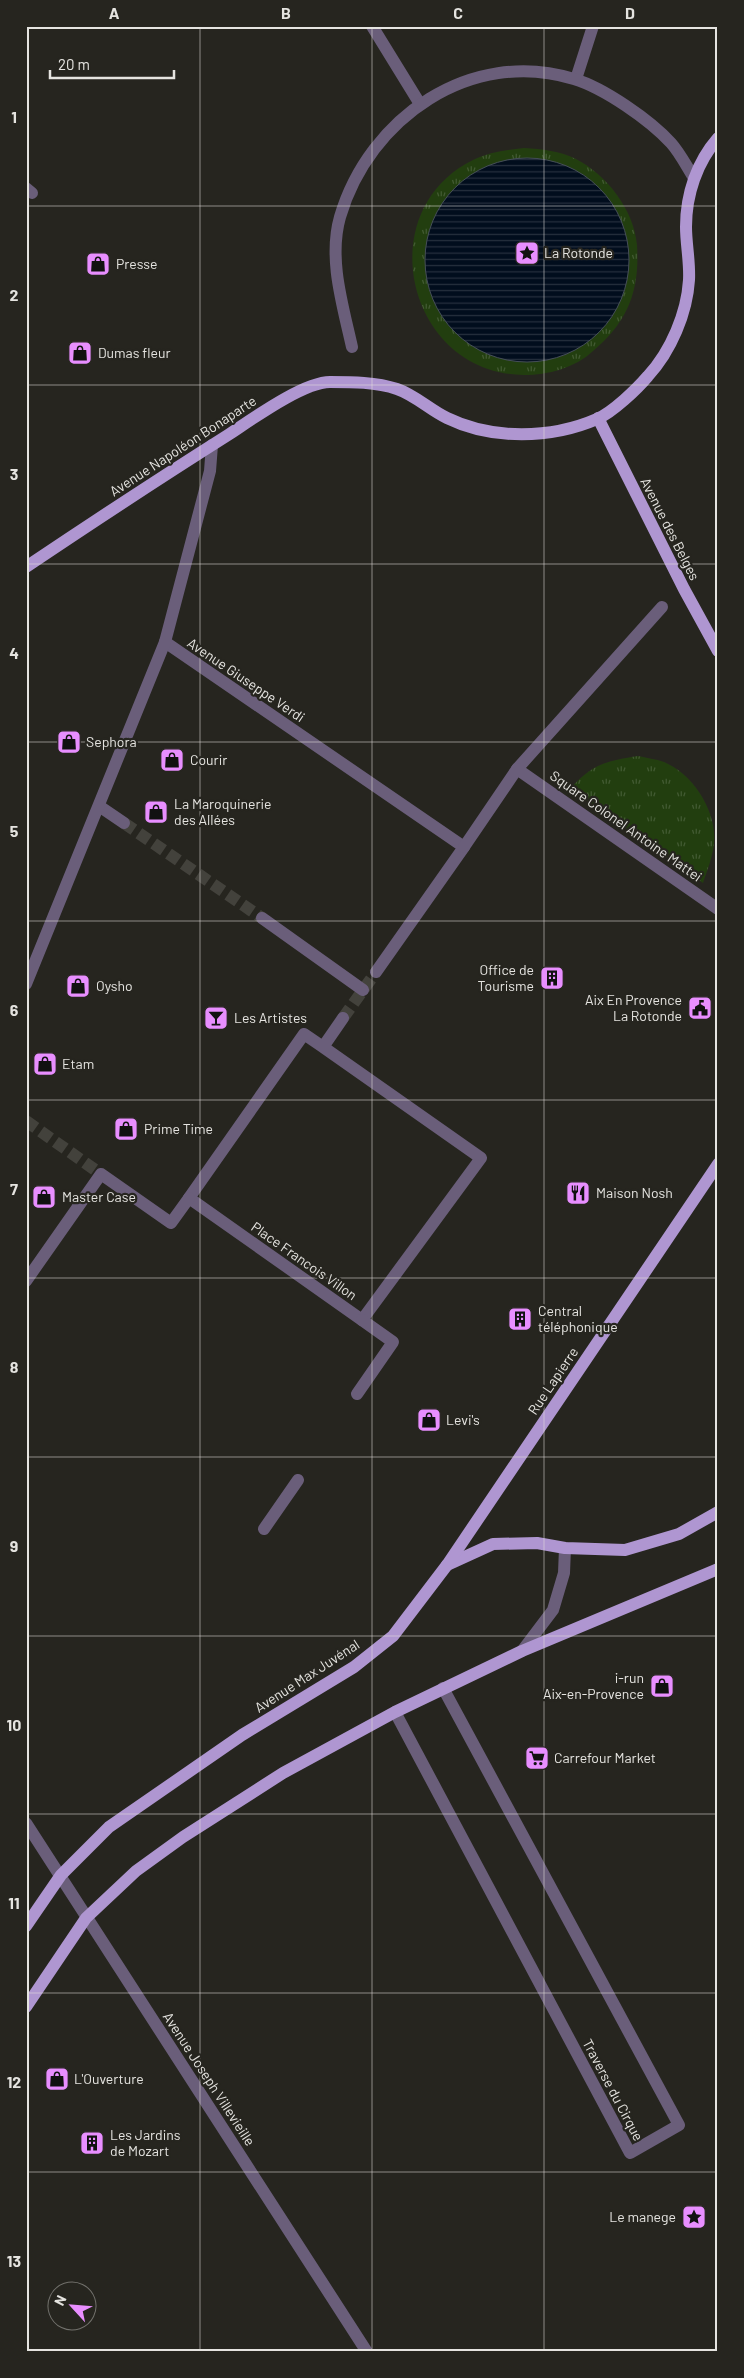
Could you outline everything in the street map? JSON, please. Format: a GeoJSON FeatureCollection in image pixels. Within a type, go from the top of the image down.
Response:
{"type":"FeatureCollection","features":[{"type":"Feature","properties":{"kind":"main road"},"geometry":{"type":"LineString","coordinates":[[598,418],[648,376],[660,362],[676,331],[686,299],[689,281],[686,226],[694,178],[704,155],[718,138]]}},
{"type":"Feature","properties":{"kind":"main road","name":"Avenue Napoléon Bonaparte"},"geometry":{"type":"LineString","coordinates":[[26,567],[212,445],[296,394],[326,382],[368,383],[398,389],[447,418],[487,432],[540,434],[598,418]]}},
{"type":"Feature","properties":{"kind":"main road","name":"Avenue des Belges"},"geometry":{"type":"LineString","coordinates":[[598,418],[718,652]]}},
{"type":"Feature","properties":{"kind":"main road","name":"Rue Lapierre"},"geometry":{"type":"LineString","coordinates":[[447,1565],[718,1164]]}},
{"type":"Feature","properties":{"kind":"main road","name":"Avenue Max Juvénal"},"geometry":{"type":"LineString","coordinates":[[26,1926],[62,1875],[109,1827],[242,1735],[354,1667],[392,1636],[447,1565],[493,1544],[537,1543],[565,1548],[625,1550],[679,1534],[718,1512]]}},
{"type":"Feature","properties":{"kind":"main road"},"geometry":{"type":"LineString","coordinates":[[26,2007],[86,1918],[136,1871],[183,1837],[283,1773],[443,1688],[522,1651],[718,1569]]}},
{"type":"Feature","properties":{"kind":"street"},"geometry":{"type":"LineString","coordinates":[[372,26],[420,104]]}},
{"type":"Feature","properties":{"kind":"street"},"geometry":{"type":"LineString","coordinates":[[576,79],[593,26]]}},
{"type":"Feature","properties":{"kind":"street"},"geometry":{"type":"LineString","coordinates":[[352,347],[336,270],[340,218],[359,171],[374,146],[392,127],[420,104],[470,79],[508,72],[548,72],[576,79],[621,102],[661,133],[672,145],[694,178]]}},
{"type":"Feature","properties":{"kind":"street"},"geometry":{"type":"LineString","coordinates":[[165,642],[210,471],[212,445]]}},
{"type":"Feature","properties":{"kind":"street"},"geometry":{"type":"LineString","coordinates":[[376,972],[517,768],[662,607]]}},
{"type":"Feature","properties":{"kind":"street","name":"Avenue Giuseppe Verdi"},"geometry":{"type":"LineString","coordinates":[[26,984],[165,642],[464,847]]}},
{"type":"Feature","properties":{"kind":"street","name":"Square Colonel Antoine Mattei"},"geometry":{"type":"LineString","coordinates":[[517,768],[718,909]]}},
{"type":"Feature","properties":{"kind":"street"},"geometry":{"type":"LineString","coordinates":[[99,806],[124,823]]}},
{"type":"Feature","properties":{"kind":"street"},"geometry":{"type":"LineString","coordinates":[[262,918],[363,990]]}},
{"type":"Feature","properties":{"kind":"street"},"geometry":{"type":"LineString","coordinates":[[323,1047],[343,1018]]}},
{"type":"Feature","properties":{"kind":"street","name":"Place Francois Villon"},"geometry":{"type":"LineString","coordinates":[[304,1034],[323,1047],[480,1158],[362,1320],[189,1198],[304,1034]]}},
{"type":"Feature","properties":{"kind":"street"},"geometry":{"type":"LineString","coordinates":[[26,1280],[101,1174],[172,1223],[189,1198]]}},
{"type":"Feature","properties":{"kind":"street"},"geometry":{"type":"LineString","coordinates":[[357,1394],[393,1342],[362,1320]]}},
{"type":"Feature","properties":{"kind":"street"},"geometry":{"type":"LineString","coordinates":[[264,1529],[298,1480]]}},
{"type":"Feature","properties":{"kind":"street"},"geometry":{"type":"LineString","coordinates":[[522,1651],[553,1610],[564,1574],[565,1548]]}},
{"type":"Feature","properties":{"kind":"street","name":"Traverse du Cirque"},"geometry":{"type":"LineString","coordinates":[[395,1712],[630,2153],[679,2125],[443,1688]]}},
{"type":"Feature","properties":{"kind":"street","name":"Avenue Joseph Villevieille"},"geometry":{"type":"LineString","coordinates":[[26,1823],[62,1875],[86,1918],[367,2352]]}},
{"type":"Feature","properties":{"kind":"green space","name":"La Rotonde"},"geometry":{"type":"Polygon","coordinates":[[[524,148],[564,154],[576,159],[598,174],[625,207],[631,219],[637,245],[634,291],[623,317],[615,329],[593,351],[578,362],[552,372],[533,375],[484,368],[452,348],[429,320],[416,286],[413,250],[421,215],[441,184],[479,157],[524,148]],[[622,222],[544,361],[565,355],[584,344],[629,269],[628,245],[622,222]]]}},
{"type":"Feature","properties":{"kind":"green space"},"geometry":{"type":"Polygon","coordinates":[[[638,756],[661,761],[675,768],[693,784],[707,806],[712,819],[714,843],[703,883],[570,789],[585,774],[600,765],[638,756]]]}},
{"type":"Feature","properties":{"kind":"water","name":"La Rotonde"},"geometry":{"type":"Polygon","coordinates":[[[527,158],[557,162],[575,170],[592,181],[606,195],[617,212],[625,230],[629,260],[625,290],[617,308],[606,325],[592,339],[575,350],[557,358],[527,362],[497,358],[479,350],[462,339],[448,325],[437,308],[429,290],[425,260],[429,230],[437,212],[448,195],[462,181],[479,170],[497,162],[527,158]]]}},
{"type":"Feature","properties":{"kind":"tunnel"},"geometry":{"type":"LineString","coordinates":[[124,823],[262,918]]}},
{"type":"Feature","properties":{"kind":"tunnel"},"geometry":{"type":"LineString","coordinates":[[343,1018],[376,972]]}},
{"type":"Feature","properties":{"kind":"tunnel"},"geometry":{"type":"LineString","coordinates":[[26,1121],[101,1174]]}},
{"type":"Feature","properties":{"kind":"place","name":"La Rotonde"},"geometry":{"type":"Point","coordinates":[527,253]}},
{"type":"Feature","properties":{"kind":"place","name":"Presse"},"geometry":{"type":"Point","coordinates":[98,264]}},
{"type":"Feature","properties":{"kind":"place","name":"Dumas fleur"},"geometry":{"type":"Point","coordinates":[80,353]}},
{"type":"Feature","properties":{"kind":"place","name":"Sephora"},"geometry":{"type":"Point","coordinates":[69,742]}},
{"type":"Feature","properties":{"kind":"place","name":"Courir"},"geometry":{"type":"Point","coordinates":[172,760]}},
{"type":"Feature","properties":{"kind":"place","name":"La Maroquinerie des Allées"},"geometry":{"type":"Point","coordinates":[156,812]}},
{"type":"Feature","properties":{"kind":"place","name":"Office de Tourisme"},"geometry":{"type":"Point","coordinates":[552,978]}},
{"type":"Feature","properties":{"kind":"place","name":"Oysho"},"geometry":{"type":"Point","coordinates":[78,986]}},
{"type":"Feature","properties":{"kind":"place","name":"Aix En Provence La Rotonde"},"geometry":{"type":"Point","coordinates":[700,1008]}},
{"type":"Feature","properties":{"kind":"place","name":"Les Artistes"},"geometry":{"type":"Point","coordinates":[216,1018]}},
{"type":"Feature","properties":{"kind":"place","name":"Etam"},"geometry":{"type":"Point","coordinates":[45,1064]}},
{"type":"Feature","properties":{"kind":"place","name":"Prime Time"},"geometry":{"type":"Point","coordinates":[126,1129]}},
{"type":"Feature","properties":{"kind":"place","name":"Maison Nosh"},"geometry":{"type":"Point","coordinates":[578,1193]}},
{"type":"Feature","properties":{"kind":"place","name":"Master Case"},"geometry":{"type":"Point","coordinates":[44,1197]}},
{"type":"Feature","properties":{"kind":"place","name":"Central téléphonique"},"geometry":{"type":"Point","coordinates":[520,1319]}},
{"type":"Feature","properties":{"kind":"place","name":"Levi's"},"geometry":{"type":"Point","coordinates":[429,1420]}},
{"type":"Feature","properties":{"kind":"place","name":"i-run Aix-en-Provence"},"geometry":{"type":"Point","coordinates":[662,1686]}},
{"type":"Feature","properties":{"kind":"place","name":"Carrefour Market"},"geometry":{"type":"Point","coordinates":[537,1758]}},
{"type":"Feature","properties":{"kind":"place","name":"L'Ouverture"},"geometry":{"type":"Point","coordinates":[57,2079]}},
{"type":"Feature","properties":{"kind":"place","name":"Les Jardins de Mozart"},"geometry":{"type":"Point","coordinates":[92,2143]}},
{"type":"Feature","properties":{"kind":"place","name":"Le manege"},"geometry":{"type":"Point","coordinates":[694,2217]}}]}
